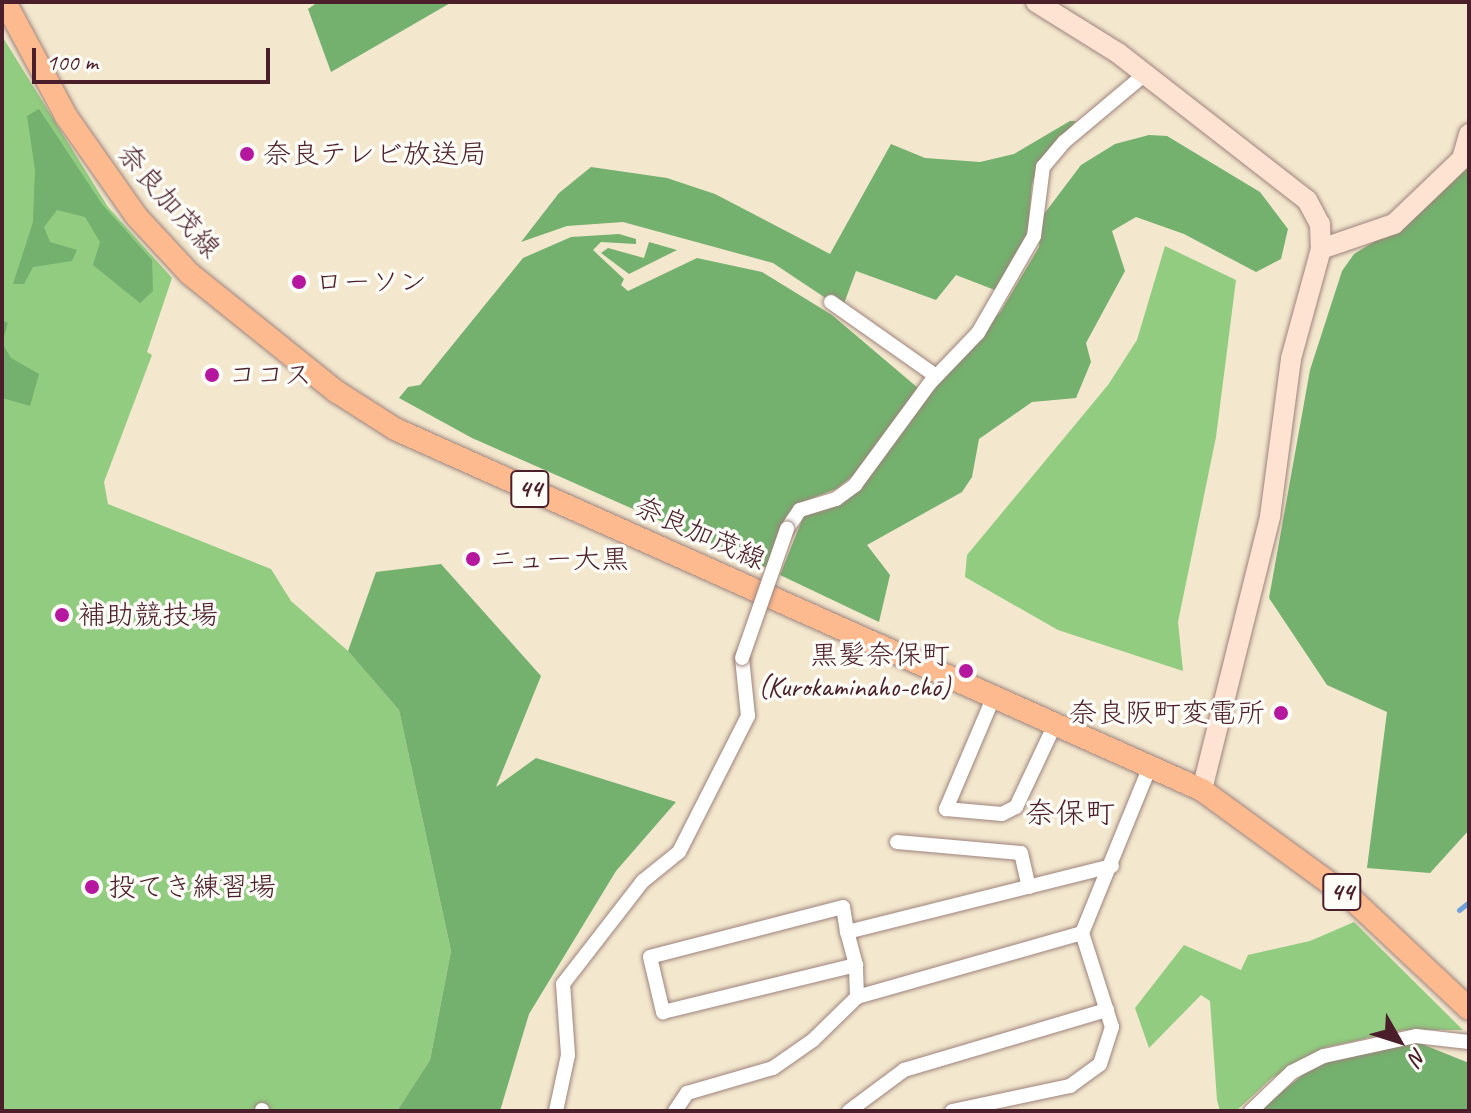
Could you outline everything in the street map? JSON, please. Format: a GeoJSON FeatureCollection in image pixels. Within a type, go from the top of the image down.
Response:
{"type":"FeatureCollection","features":[{"type":"Feature","properties":{"kind":"main road","name":"奈良加茂線"},"geometry":{"type":"LineString","coordinates":[[5,2],[66,116],[137,217],[190,274],[319,379],[395,429],[1151,764],[1202,790],[1353,900],[1469,1009]]}},
{"type":"Feature","properties":{"kind":"main road"},"geometry":{"type":"LineString","coordinates":[[1036,2],[1145,74],[1307,200],[1320,224],[1321,249],[1291,359],[1270,517],[1202,790]]}},
{"type":"Feature","properties":{"kind":"main road"},"geometry":{"type":"LineString","coordinates":[[1321,249],[1394,224],[1462,159],[1469,134]]}},
{"type":"Feature","properties":{"kind":"street"},"geometry":{"type":"LineString","coordinates":[[556,1111],[568,1055],[563,984],[643,881],[679,852],[748,716],[742,658],[787,529],[800,510],[836,499],[855,485],[936,376],[978,333],[1021,264],[1034,236],[1043,167],[1064,142],[1145,74]]}},
{"type":"Feature","properties":{"kind":"street"},"geometry":{"type":"LineString","coordinates":[[831,302],[936,376]]}},
{"type":"Feature","properties":{"kind":"street"},"geometry":{"type":"LineString","coordinates":[[994,696],[946,809],[1002,814],[1016,807],[1056,722]]}},
{"type":"Feature","properties":{"kind":"street"},"geometry":{"type":"LineString","coordinates":[[952,1111],[1070,1086],[1100,1064],[1112,1027],[1082,933],[1112,866],[1151,764]]}},
{"type":"Feature","properties":{"kind":"street"},"geometry":{"type":"LineString","coordinates":[[897,842],[1021,853],[1029,887]]}},
{"type":"Feature","properties":{"kind":"street"},"geometry":{"type":"LineString","coordinates":[[847,932],[1112,866]]}},
{"type":"Feature","properties":{"kind":"street"},"geometry":{"type":"LineString","coordinates":[[856,965],[663,1012],[650,957],[843,907],[856,965],[857,997]]}},
{"type":"Feature","properties":{"kind":"street"},"geometry":{"type":"LineString","coordinates":[[675,1111],[687,1093],[773,1068],[813,1040],[857,997],[1082,933]]}},
{"type":"Feature","properties":{"kind":"street"},"geometry":{"type":"LineString","coordinates":[[849,1111],[904,1070],[1107,1010]]}},
{"type":"Feature","properties":{"kind":"street"},"geometry":{"type":"LineString","coordinates":[[1251,1111],[1292,1072],[1324,1056],[1416,1036],[1469,1042]]}},
{"type":"Feature","properties":{"kind":"green space"},"geometry":{"type":"Polygon","coordinates":[[[318,2],[452,2],[331,72],[308,9],[318,2]]]}},
{"type":"Feature","properties":{"kind":"green space"},"geometry":{"type":"Polygon","coordinates":[[[2,36],[108,207],[172,278],[147,352],[152,355],[104,482],[108,504],[271,569],[291,601],[348,651],[399,710],[451,951],[430,1060],[397,1111],[2,1111],[2,36]]]}},
{"type":"Feature","properties":{"kind":"green space"},"geometry":{"type":"Polygon","coordinates":[[[39,109],[102,204],[152,260],[153,291],[140,303],[93,265],[100,242],[85,217],[57,210],[44,227],[50,242],[77,250],[72,261],[33,267],[24,284],[13,284],[33,222],[35,170],[27,116],[39,109]]]}},
{"type":"Feature","properties":{"kind":"green space"},"geometry":{"type":"Polygon","coordinates":[[[1070,121],[1076,121],[1040,161],[1032,184],[1027,241],[1000,292],[956,275],[936,300],[856,271],[842,309],[773,263],[623,222],[567,226],[521,242],[559,193],[591,167],[667,178],[715,194],[830,254],[891,144],[925,158],[980,162],[1014,154],[1070,121]]]}},
{"type":"Feature","properties":{"kind":"green space"},"geometry":{"type":"Polygon","coordinates":[[[1149,135],[1167,136],[1260,192],[1288,229],[1281,259],[1256,272],[1184,234],[1136,217],[1112,231],[1125,271],[1086,343],[1091,362],[1076,398],[1032,402],[979,439],[972,477],[962,492],[867,545],[890,575],[879,622],[780,575],[804,515],[831,508],[1001,311],[1039,247],[1041,218],[1081,165],[1115,144],[1149,135]]]}},
{"type":"Feature","properties":{"kind":"green space"},"geometry":{"type":"Polygon","coordinates":[[[1469,158],[1469,830],[1430,873],[1367,868],[1387,712],[1327,685],[1269,598],[1310,370],[1342,271],[1354,254],[1411,219],[1469,158]]]}},
{"type":"Feature","properties":{"kind":"green space"},"geometry":{"type":"Polygon","coordinates":[[[619,234],[636,239],[636,244],[601,242],[593,250],[624,279],[621,285],[628,291],[697,258],[762,272],[832,315],[918,388],[854,475],[836,489],[794,505],[767,568],[472,438],[399,398],[408,387],[420,385],[523,258],[571,237],[619,234]]]}},
{"type":"Feature","properties":{"kind":"green space"},"geometry":{"type":"Polygon","coordinates":[[[649,242],[677,250],[629,274],[601,253],[608,248],[644,258],[649,242]]]}},
{"type":"Feature","properties":{"kind":"green space"},"geometry":{"type":"Polygon","coordinates":[[[1165,246],[1236,280],[1216,437],[1178,622],[1183,671],[1058,630],[965,577],[967,555],[1108,385],[1137,340],[1165,246]]]}},
{"type":"Feature","properties":{"kind":"green space"},"geometry":{"type":"Polygon","coordinates":[[[2,320],[8,323],[2,343],[2,320]]]}},
{"type":"Feature","properties":{"kind":"green space"},"geometry":{"type":"Polygon","coordinates":[[[2,343],[11,358],[39,374],[30,406],[2,398],[2,343]]]}},
{"type":"Feature","properties":{"kind":"green space"},"geometry":{"type":"Polygon","coordinates":[[[441,564],[541,676],[496,787],[536,758],[676,802],[616,871],[529,1014],[500,1111],[397,1111],[430,1060],[451,951],[399,710],[348,651],[376,572],[441,564]]]}},
{"type":"Feature","properties":{"kind":"green space"},"geometry":{"type":"Polygon","coordinates":[[[1354,922],[1463,1030],[1404,1030],[1327,1047],[1272,1078],[1236,1111],[1220,1111],[1217,1100],[1210,1001],[1201,995],[1149,1048],[1135,1008],[1184,945],[1241,970],[1248,955],[1310,941],[1354,922]]]}},
{"type":"Feature","properties":{"kind":"green space"},"geometry":{"type":"Polygon","coordinates":[[[1417,1042],[1469,1063],[1469,1111],[1258,1111],[1315,1065],[1417,1042]]]}},
{"type":"Feature","properties":{"kind":"waterway"},"geometry":{"type":"LineString","coordinates":[[1459,910],[1469,902]]}},
{"type":"Feature","properties":{"kind":"place","name":"奈良テレビ放送局"},"geometry":{"type":"Point","coordinates":[247,154]}},
{"type":"Feature","properties":{"kind":"place","name":"ローソン"},"geometry":{"type":"Point","coordinates":[299,282]}},
{"type":"Feature","properties":{"kind":"place","name":"ココス"},"geometry":{"type":"Point","coordinates":[212,375]}},
{"type":"Feature","properties":{"kind":"place","name":"ニュー大黒"},"geometry":{"type":"Point","coordinates":[473,559]}},
{"type":"Feature","properties":{"kind":"place","name":"補助競技場"},"geometry":{"type":"Point","coordinates":[62,615]}},
{"type":"Feature","properties":{"kind":"place","name":"黒髪奈保町 (Kurokaminaho-chō)"},"geometry":{"type":"Point","coordinates":[966,671]}},
{"type":"Feature","properties":{"kind":"place","name":"奈良阪町変電所"},"geometry":{"type":"Point","coordinates":[1281,713]}},
{"type":"Feature","properties":{"kind":"place","name":"投てき練習場"},"geometry":{"type":"Point","coordinates":[92,887]}},
{"type":"Feature","properties":{"kind":"district","name":"奈保町"},"geometry":{"type":"Point","coordinates":[1070,813]}}]}
